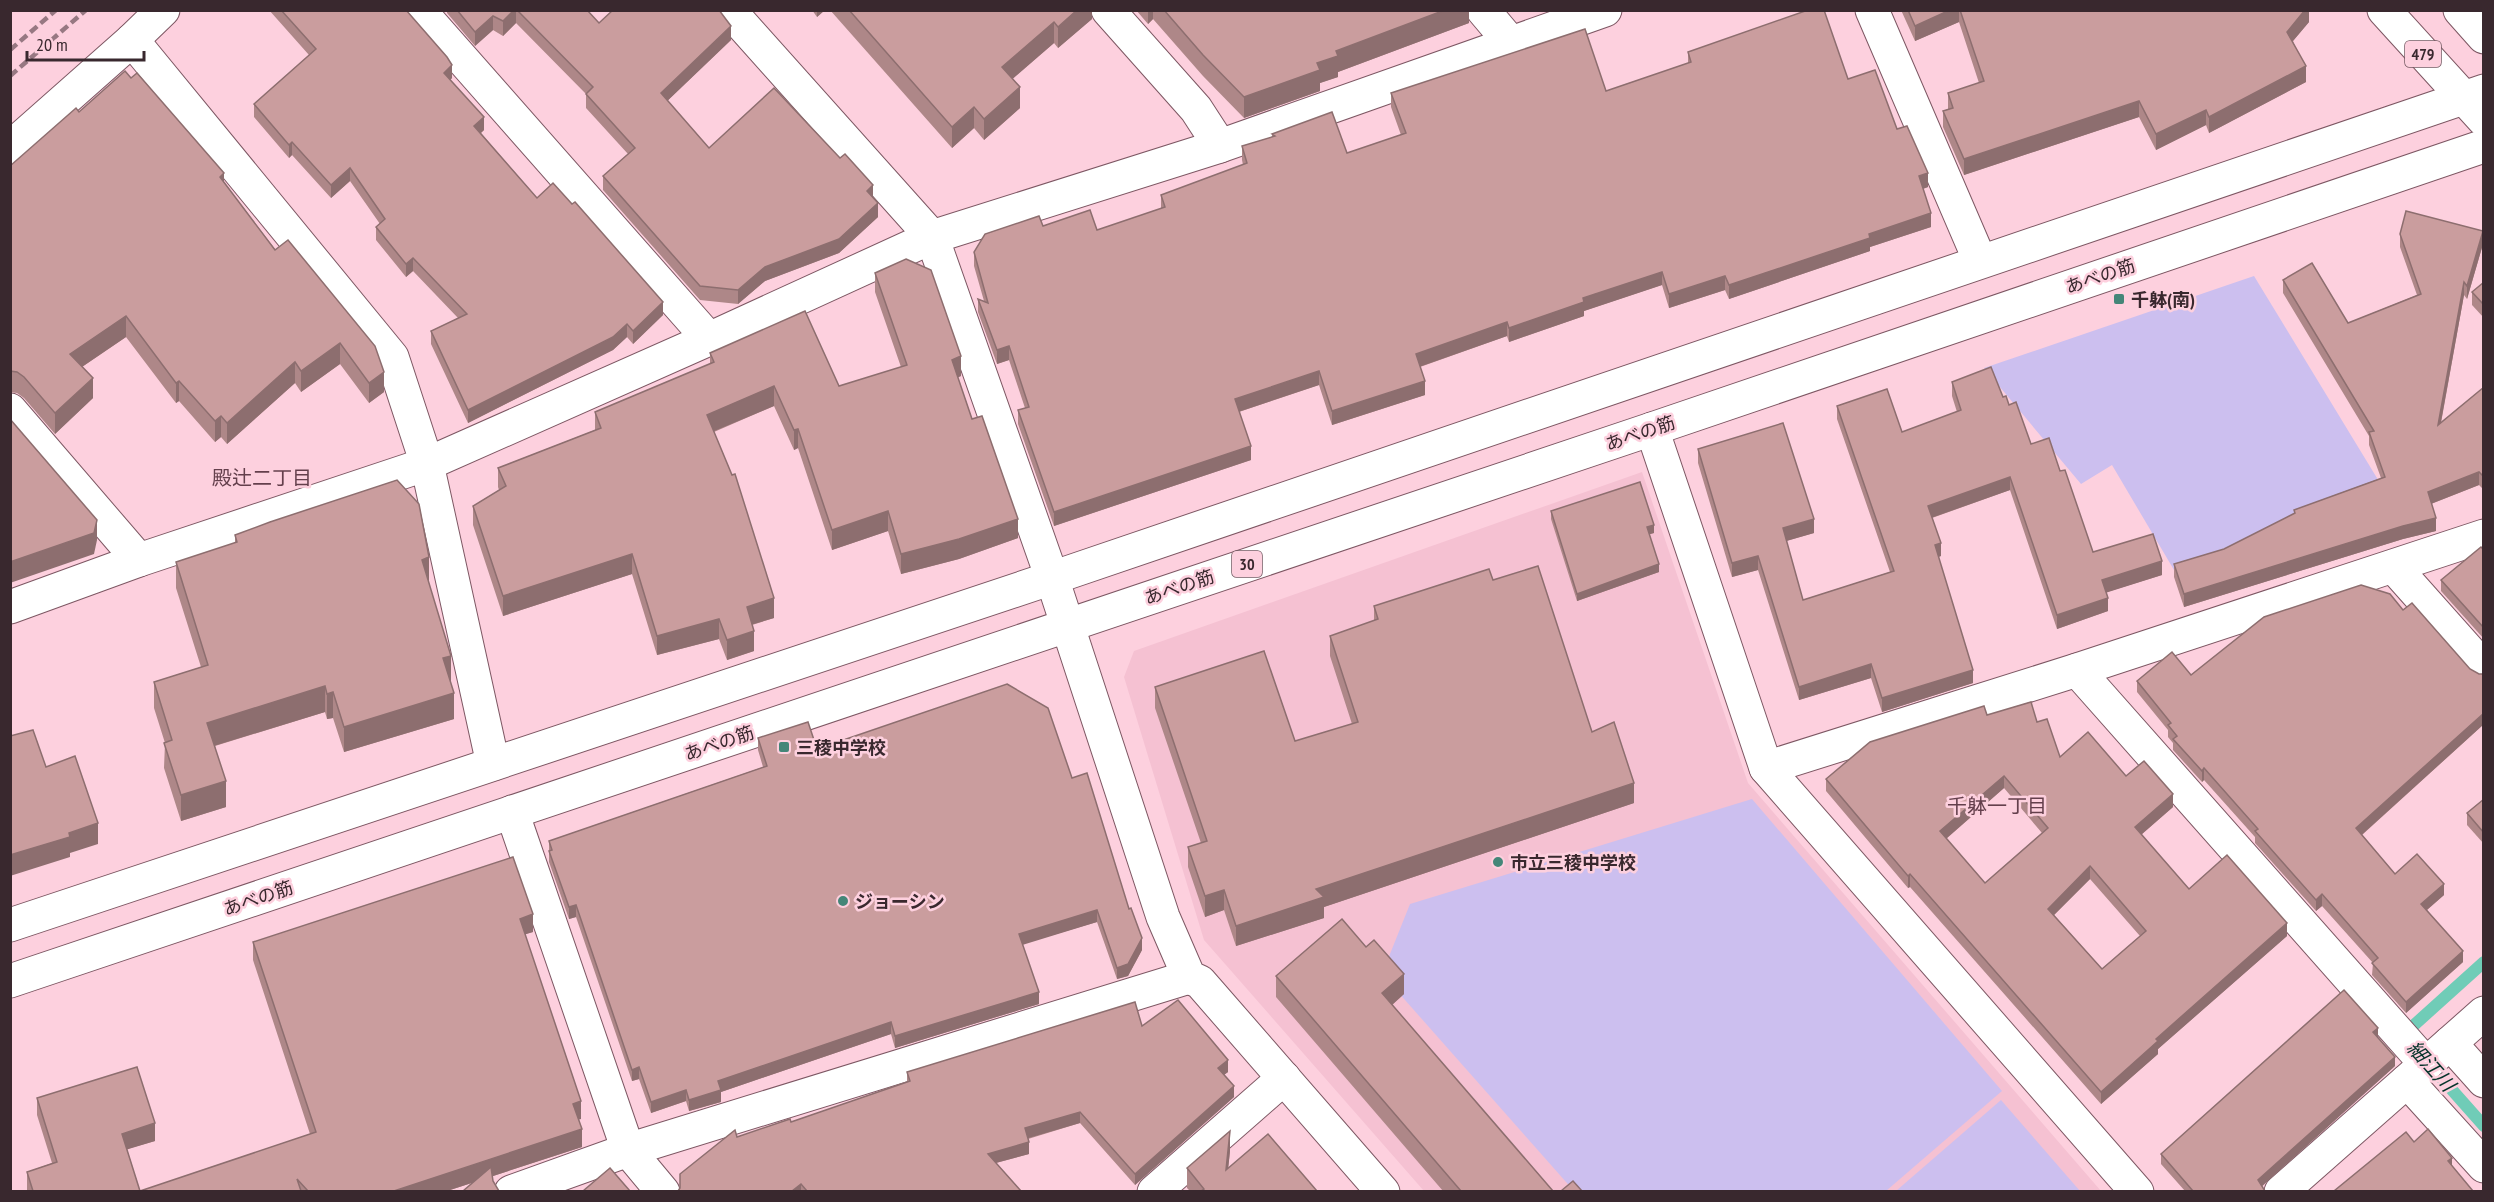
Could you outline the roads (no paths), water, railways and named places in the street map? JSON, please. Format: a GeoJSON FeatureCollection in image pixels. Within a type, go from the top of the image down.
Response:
{"type":"FeatureCollection","features":[{"type":"Feature","properties":{"kind":"main road"},"geometry":{"type":"LineString","coordinates":[[10,148],[163,10]]}},
{"type":"Feature","properties":{"kind":"main road"},"geometry":{"type":"LineString","coordinates":[[418,10],[709,339]]}},
{"type":"Feature","properties":{"kind":"main road"},"geometry":{"type":"LineString","coordinates":[[729,10],[932,237],[1068,625],[1163,917],[1189,977]]}},
{"type":"Feature","properties":{"kind":"main road"},"geometry":{"type":"LineString","coordinates":[[1108,10],[1196,109],[1220,146]]}},
{"type":"Feature","properties":{"kind":"main road"},"geometry":{"type":"LineString","coordinates":[[1483,10],[1510,42]]}},
{"type":"Feature","properties":{"kind":"main road"},"geometry":{"type":"LineString","coordinates":[[10,607],[139,560],[427,464],[932,237],[1220,146],[1605,10]]}},
{"type":"Feature","properties":{"kind":"main road"},"geometry":{"type":"LineString","coordinates":[[1872,10],[1980,261]]}},
{"type":"Feature","properties":{"kind":"main road","name":"479"},"geometry":{"type":"LineString","coordinates":[[2384,10],[2477,103]]}},
{"type":"Feature","properties":{"kind":"main road"},"geometry":{"type":"LineString","coordinates":[[2460,10],[2484,37]]}},
{"type":"Feature","properties":{"kind":"main road"},"geometry":{"type":"LineString","coordinates":[[132,40],[392,357],[427,464],[493,764]]}},
{"type":"Feature","properties":{"kind":"main road"},"geometry":{"type":"LineString","coordinates":[[10,925],[1052,578],[1980,261],[2477,103]]}},
{"type":"Feature","properties":{"kind":"main road","name":"あべの筋"},"geometry":{"type":"LineString","coordinates":[[10,981],[1652,429],[2484,146]]}},
{"type":"Feature","properties":{"kind":"main road"},"geometry":{"type":"LineString","coordinates":[[10,410],[139,560]]}},
{"type":"Feature","properties":{"kind":"main road"},"geometry":{"type":"LineString","coordinates":[[1652,429],[1766,768],[2137,1191]]}},
{"type":"Feature","properties":{"kind":"main road"},"geometry":{"type":"LineString","coordinates":[[1766,768],[2077,670],[2484,536]]}},
{"type":"Feature","properties":{"kind":"main road"},"geometry":{"type":"LineString","coordinates":[[2394,567],[2484,668]]}},
{"type":"Feature","properties":{"kind":"main road"},"geometry":{"type":"LineString","coordinates":[[2077,670],[2428,1062],[2484,1166]]}},
{"type":"Feature","properties":{"kind":"main road"},"geometry":{"type":"LineString","coordinates":[[512,812],[628,1150],[663,1191]]}},
{"type":"Feature","properties":{"kind":"main road"},"geometry":{"type":"LineString","coordinates":[[511,1191],[628,1150],[1189,977],[1200,982],[1383,1191]]}},
{"type":"Feature","properties":{"kind":"main road"},"geometry":{"type":"LineString","coordinates":[[2281,1191],[2484,1013]]}},
{"type":"Feature","properties":{"kind":"main road"},"geometry":{"type":"LineString","coordinates":[[2428,1062],[2484,1081]]}},
{"type":"Feature","properties":{"kind":"main road"},"geometry":{"type":"LineString","coordinates":[[1154,1191],[1284,1078]]}},
{"type":"Feature","properties":{"kind":"waterway","name":"細江川"},"geometry":{"type":"LineString","coordinates":[[2403,1035],[2484,962]]}},
{"type":"Feature","properties":{"kind":"waterway","name":"細江川"},"geometry":{"type":"LineString","coordinates":[[2429,1064],[2484,1126]]}},
{"type":"Feature","properties":{"kind":"railway"},"geometry":{"type":"LineString","coordinates":[[10,50],[56,10]]}},
{"type":"Feature","properties":{"kind":"railway"},"geometry":{"type":"LineString","coordinates":[[10,76],[86,10]]}},
{"type":"Feature","properties":{"kind":"place","name":"千躰(南)"},"geometry":{"type":"Point","coordinates":[2119,299]}},
{"type":"Feature","properties":{"kind":"place","name":"三稜中学校"},"geometry":{"type":"Point","coordinates":[784,747]}},
{"type":"Feature","properties":{"kind":"place","name":"市立三稜中学校"},"geometry":{"type":"Point","coordinates":[1498,862]}},
{"type":"Feature","properties":{"kind":"place","name":"ジョーシン"},"geometry":{"type":"Point","coordinates":[843,901]}},
{"type":"Feature","properties":{"kind":"district","name":"殿辻二丁目"},"geometry":{"type":"Point","coordinates":[262,478]}},
{"type":"Feature","properties":{"kind":"district","name":"千躰一丁目"},"geometry":{"type":"Point","coordinates":[1997,806]}}]}
